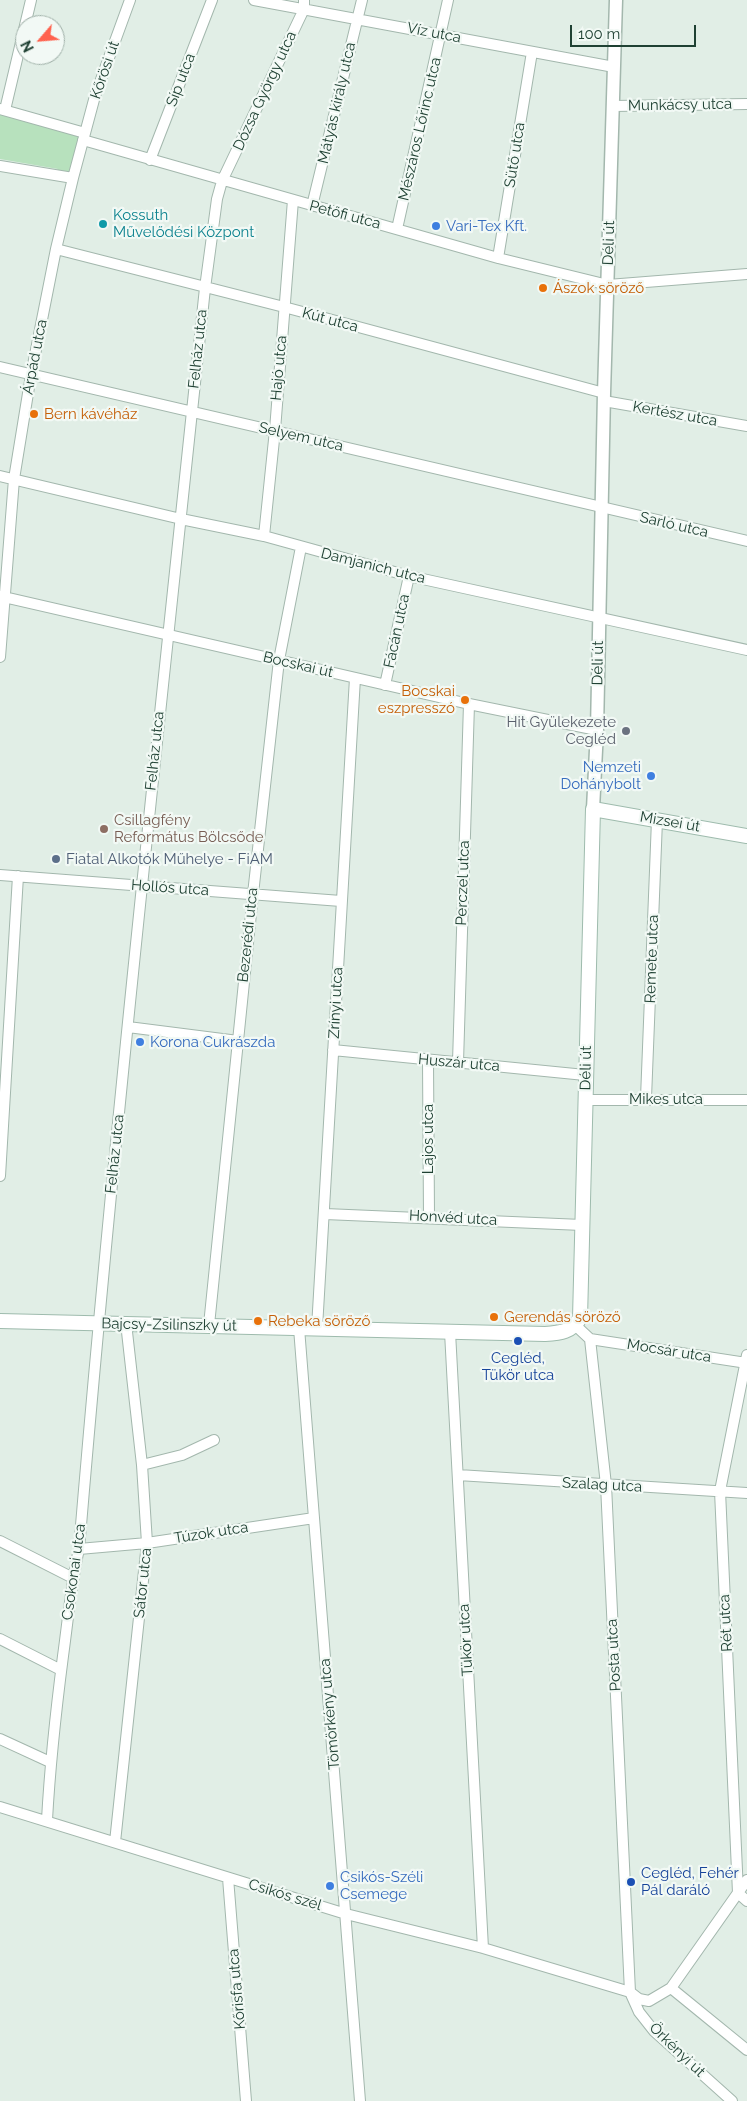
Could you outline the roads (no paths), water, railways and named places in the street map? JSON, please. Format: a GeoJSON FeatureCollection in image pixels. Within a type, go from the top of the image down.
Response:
{"type":"FeatureCollection","features":[{"type":"Feature","properties":{"kind":"main road","name":"Mizsei út"},"geometry":{"type":"LineString","coordinates":[[593,809],[747,836]]}},
{"type":"Feature","properties":{"kind":"main road","name":"Déli út"},"geometry":{"type":"LineString","coordinates":[[575,1325],[580,1318],[593,809]]}},
{"type":"Feature","properties":{"kind":"main road","name":"Bajcsy-Zsilinszky út"},"geometry":{"type":"LineString","coordinates":[[0,1321],[544,1334],[568,1331],[575,1325]]}},
{"type":"Feature","properties":{"kind":"street"},"geometry":{"type":"LineString","coordinates":[[2,109],[31,0]]}},
{"type":"Feature","properties":{"kind":"street","name":"Kőrösi út"},"geometry":{"type":"LineString","coordinates":[[73,178],[95,96],[130,0]]}},
{"type":"Feature","properties":{"kind":"street","name":"Síp utca"},"geometry":{"type":"LineString","coordinates":[[150,160],[212,0]]}},
{"type":"Feature","properties":{"kind":"street","name":"Víz utca"},"geometry":{"type":"LineString","coordinates":[[254,0],[304,4],[358,18],[441,35],[614,67]]}},
{"type":"Feature","properties":{"kind":"street","name":"Mátyás király utca"},"geometry":{"type":"LineString","coordinates":[[312,206],[362,0]]}},
{"type":"Feature","properties":{"kind":"street","name":"Mészáros Lőrinc utca"},"geometry":{"type":"LineString","coordinates":[[397,229],[448,0]]}},
{"type":"Feature","properties":{"kind":"street","name":"Déli út"},"geometry":{"type":"LineString","coordinates":[[593,809],[597,730],[604,397],[616,0]]}},
{"type":"Feature","properties":{"kind":"street","name":"Dózsa György utca"},"geometry":{"type":"LineString","coordinates":[[222,181],[304,4]]}},
{"type":"Feature","properties":{"kind":"street","name":"Sütő utca"},"geometry":{"type":"LineString","coordinates":[[498,258],[532,52]]}},
{"type":"Feature","properties":{"kind":"street","name":"Munkácsy utca"},"geometry":{"type":"LineString","coordinates":[[613,106],[747,104]]}},
{"type":"Feature","properties":{"kind":"street","name":"Petőfi utca"},"geometry":{"type":"LineString","coordinates":[[2,109],[150,160],[222,181],[498,258],[608,285],[747,274]]}},
{"type":"Feature","properties":{"kind":"street"},"geometry":{"type":"LineString","coordinates":[[0,166],[73,178]]}},
{"type":"Feature","properties":{"kind":"street","name":"Árpád utca"},"geometry":{"type":"LineString","coordinates":[[0,657],[2,596],[14,479],[31,374],[56,249],[73,178]]}},
{"type":"Feature","properties":{"kind":"street","name":"Felház utca"},"geometry":{"type":"LineString","coordinates":[[98,1323],[141,886],[204,288],[217,199],[222,181]]}},
{"type":"Feature","properties":{"kind":"street","name":"Hajó utca"},"geometry":{"type":"LineString","coordinates":[[264,536],[293,200]]}},
{"type":"Feature","properties":{"kind":"street","name":"Kút utca"},"geometry":{"type":"LineString","coordinates":[[56,249],[284,307],[604,397]]}},
{"type":"Feature","properties":{"kind":"street","name":"Selyem utca"},"geometry":{"type":"LineString","coordinates":[[0,367],[602,508]]}},
{"type":"Feature","properties":{"kind":"street","name":"Kertész utca"},"geometry":{"type":"LineString","coordinates":[[604,397],[747,426]]}},
{"type":"Feature","properties":{"kind":"street","name":"Damjanich utca"},"geometry":{"type":"LineString","coordinates":[[0,476],[181,519],[264,536],[409,576],[747,650]]}},
{"type":"Feature","properties":{"kind":"street","name":"Sarló utca"},"geometry":{"type":"LineString","coordinates":[[602,508],[747,541]]}},
{"type":"Feature","properties":{"kind":"street","name":"Bezerédi utca"},"geometry":{"type":"LineString","coordinates":[[209,1326],[252,894],[278,660],[300,547]]}},
{"type":"Feature","properties":{"kind":"street","name":"Fácán utca"},"geometry":{"type":"LineString","coordinates":[[385,685],[409,576]]}},
{"type":"Feature","properties":{"kind":"street","name":"Bocskai út"},"geometry":{"type":"LineString","coordinates":[[2,596],[469,704],[597,730]]}},
{"type":"Feature","properties":{"kind":"street","name":"Zrínyi utca"},"geometry":{"type":"LineString","coordinates":[[317,1328],[355,678]]}},
{"type":"Feature","properties":{"kind":"street","name":"Perczel utca"},"geometry":{"type":"LineString","coordinates":[[458,1062],[469,704]]}},
{"type":"Feature","properties":{"kind":"street","name":"Remete utca"},"geometry":{"type":"LineString","coordinates":[[646,1098],[657,820]]}},
{"type":"Feature","properties":{"kind":"street","name":"Hollós utca"},"geometry":{"type":"LineString","coordinates":[[0,875],[341,902]]}},
{"type":"Feature","properties":{"kind":"street"},"geometry":{"type":"LineString","coordinates":[[0,1176],[18,876]]}},
{"type":"Feature","properties":{"kind":"street"},"geometry":{"type":"LineString","coordinates":[[128,1027],[238,1041]]}},
{"type":"Feature","properties":{"kind":"street","name":"Huszár utca"},"geometry":{"type":"LineString","coordinates":[[333,1050],[585,1075]]}},
{"type":"Feature","properties":{"kind":"street","name":"Lajos utca"},"geometry":{"type":"LineString","coordinates":[[428,1060],[428,1217]]}},
{"type":"Feature","properties":{"kind":"street","name":"Mikes utca"},"geometry":{"type":"LineString","coordinates":[[585,1100],[646,1098],[747,1100]]}},
{"type":"Feature","properties":{"kind":"street","name":"Honvéd utca"},"geometry":{"type":"LineString","coordinates":[[325,1214],[582,1224]]}},
{"type":"Feature","properties":{"kind":"street","name":"Csokonai utca"},"geometry":{"type":"LineString","coordinates":[[47,1820],[50,1762],[73,1578],[79,1549],[98,1323]]}},
{"type":"Feature","properties":{"kind":"street","name":"Sátor utca"},"geometry":{"type":"LineString","coordinates":[[115,1842],[147,1543],[142,1465],[126,1323]]}},
{"type":"Feature","properties":{"kind":"street"},"geometry":{"type":"LineString","coordinates":[[575,1325],[590,1339]]}},
{"type":"Feature","properties":{"kind":"street","name":"Tömörkény utca"},"geometry":{"type":"LineString","coordinates":[[299,1328],[360,2101]]}},
{"type":"Feature","properties":{"kind":"street","name":"Tükör utca"},"geometry":{"type":"LineString","coordinates":[[450,1332],[483,1948]]}},
{"type":"Feature","properties":{"kind":"street","name":"Mocsár utca"},"geometry":{"type":"LineString","coordinates":[[590,1339],[746,1360]]}},
{"type":"Feature","properties":{"kind":"street","name":"Posta utca"},"geometry":{"type":"LineString","coordinates":[[590,1339],[606,1485],[630,1992]]}},
{"type":"Feature","properties":{"kind":"street","name":"Rét utca"},"geometry":{"type":"LineString","coordinates":[[738,1893],[720,1491],[746,1360]]}},
{"type":"Feature","properties":{"kind":"street"},"geometry":{"type":"LineString","coordinates":[[142,1465],[182,1454],[214,1440]]}},
{"type":"Feature","properties":{"kind":"street","name":"Szalag utca"},"geometry":{"type":"LineString","coordinates":[[458,1475],[747,1493]]}},
{"type":"Feature","properties":{"kind":"street","name":"Túzok utca"},"geometry":{"type":"LineString","coordinates":[[79,1549],[147,1543],[314,1518]]}},
{"type":"Feature","properties":{"kind":"street"},"geometry":{"type":"LineString","coordinates":[[0,1541],[73,1578]]}},
{"type":"Feature","properties":{"kind":"street"},"geometry":{"type":"LineString","coordinates":[[0,1639],[61,1670]]}},
{"type":"Feature","properties":{"kind":"street"},"geometry":{"type":"LineString","coordinates":[[0,1738],[50,1762]]}},
{"type":"Feature","properties":{"kind":"street","name":"Csikós szél"},"geometry":{"type":"LineString","coordinates":[[0,1806],[346,1914],[483,1948],[630,1992],[639,1999],[649,2001],[671,1988]]}},
{"type":"Feature","properties":{"kind":"street","name":"Kőrisfa utca"},"geometry":{"type":"LineString","coordinates":[[228,1878],[246,2101]]}},
{"type":"Feature","properties":{"kind":"street"},"geometry":{"type":"LineString","coordinates":[[747,1880],[671,1988],[747,2050]]}},
{"type":"Feature","properties":{"kind":"street"},"geometry":{"type":"LineString","coordinates":[[738,1893],[747,1901]]}},
{"type":"Feature","properties":{"kind":"street","name":"Örkényi út"},"geometry":{"type":"LineString","coordinates":[[630,1992],[639,2012],[654,2031],[732,2101]]}},
{"type":"Feature","properties":{"kind":"place","name":"Kossuth Művelődési Központ"},"geometry":{"type":"Point","coordinates":[103,224]}},
{"type":"Feature","properties":{"kind":"place","name":"Vari-Tex Kft."},"geometry":{"type":"Point","coordinates":[436,226]}},
{"type":"Feature","properties":{"kind":"place","name":"Ászok söröző"},"geometry":{"type":"Point","coordinates":[543,288]}},
{"type":"Feature","properties":{"kind":"place","name":"Bern kávéház"},"geometry":{"type":"Point","coordinates":[34,414]}},
{"type":"Feature","properties":{"kind":"place","name":"Bocskai eszpresszó"},"geometry":{"type":"Point","coordinates":[465,700]}},
{"type":"Feature","properties":{"kind":"place","name":"Hit Gyülekezete Cegléd"},"geometry":{"type":"Point","coordinates":[626,731]}},
{"type":"Feature","properties":{"kind":"place","name":"Nemzeti Dohánybolt"},"geometry":{"type":"Point","coordinates":[651,776]}},
{"type":"Feature","properties":{"kind":"place","name":"Csillagfény Református Bölcsőde"},"geometry":{"type":"Point","coordinates":[104,829]}},
{"type":"Feature","properties":{"kind":"place","name":"Fiatal Alkotók Műhelye - FiAM"},"geometry":{"type":"Point","coordinates":[56,859]}},
{"type":"Feature","properties":{"kind":"place","name":"Korona Cukrászda"},"geometry":{"type":"Point","coordinates":[140,1042]}},
{"type":"Feature","properties":{"kind":"place","name":"Gerendás söröző"},"geometry":{"type":"Point","coordinates":[494,1317]}},
{"type":"Feature","properties":{"kind":"place","name":"Rebeka söröző"},"geometry":{"type":"Point","coordinates":[258,1321]}},
{"type":"Feature","properties":{"kind":"place","name":"Cegléd, Tükör utca"},"geometry":{"type":"Point","coordinates":[518,1341]}},
{"type":"Feature","properties":{"kind":"place","name":"Cegléd, Fehér Pál daráló"},"geometry":{"type":"Point","coordinates":[631,1882]}},
{"type":"Feature","properties":{"kind":"place","name":"Csikós-Széli Csemege"},"geometry":{"type":"Point","coordinates":[330,1886]}}]}
